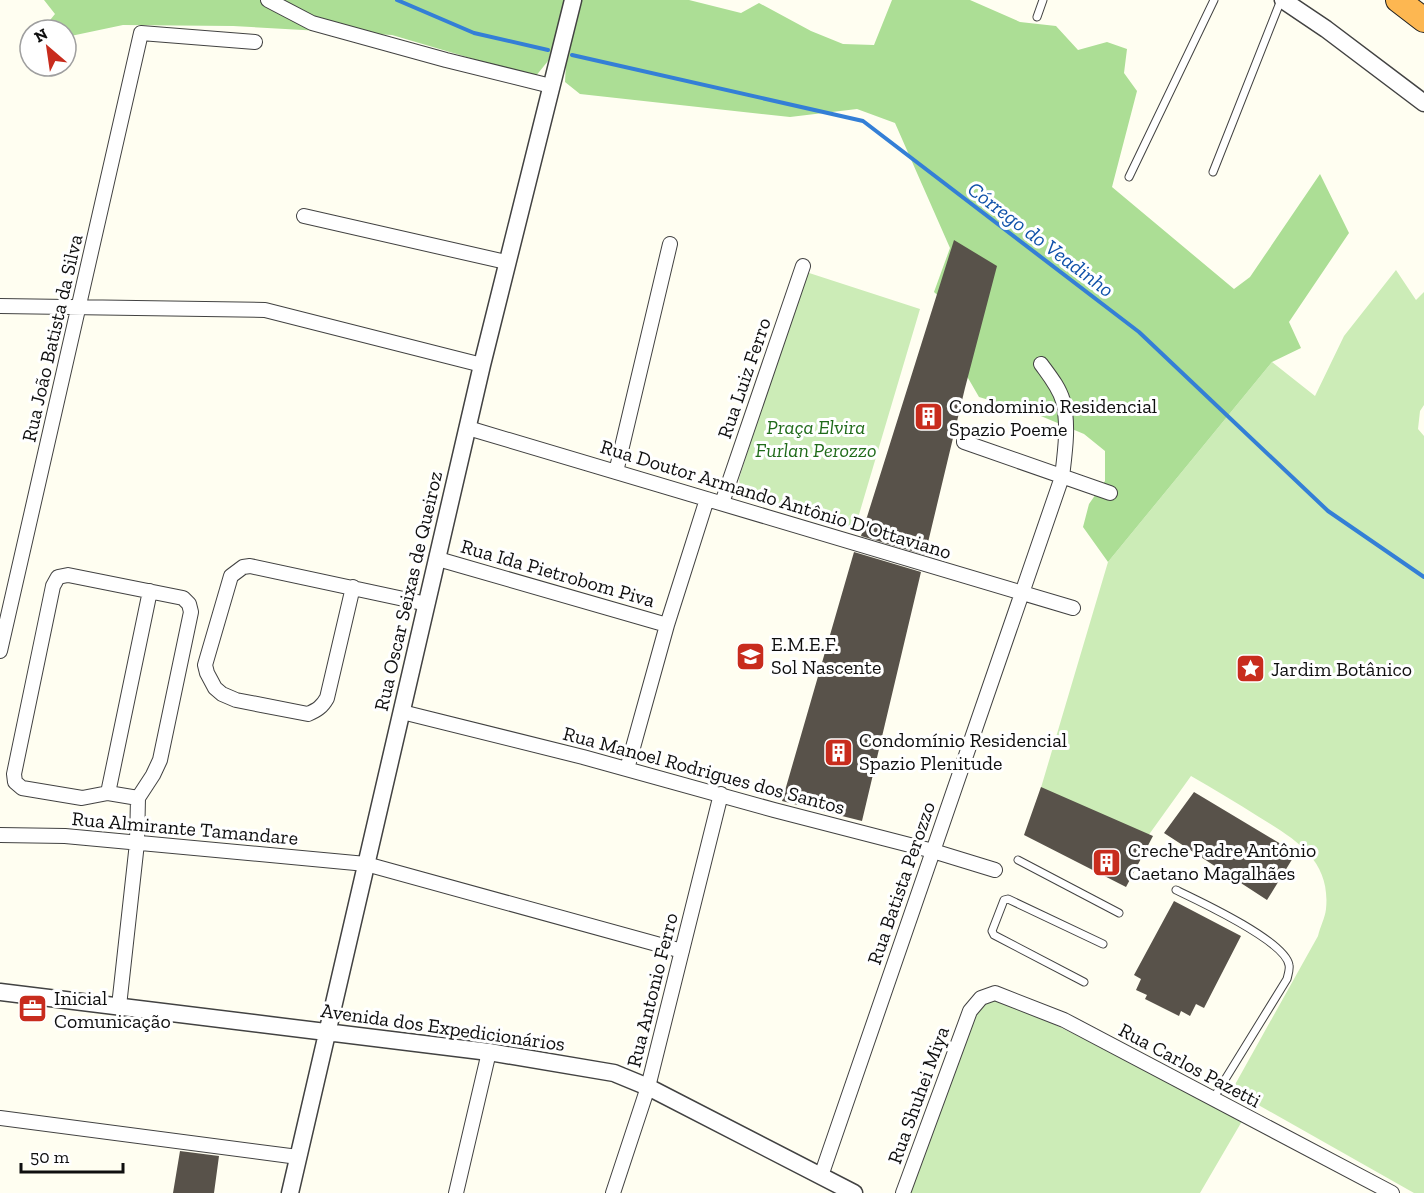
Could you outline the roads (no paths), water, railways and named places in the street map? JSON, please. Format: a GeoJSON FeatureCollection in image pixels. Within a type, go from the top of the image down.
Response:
{"type":"FeatureCollection","features":[{"type":"Feature","properties":{"kind":"highway"},"geometry":{"type":"LineString","coordinates":[[1398,0],[1424,20]]}},
{"type":"Feature","properties":{"kind":"street"},"geometry":{"type":"LineString","coordinates":[[268,0],[312,23],[551,86]]}},
{"type":"Feature","properties":{"kind":"street","name":"Rua Oscar Seixas de Queiroz"},"geometry":{"type":"LineString","coordinates":[[290,1193],[506,262],[573,0]]}},
{"type":"Feature","properties":{"kind":"street"},"geometry":{"type":"LineString","coordinates":[[1282,0],[1326,29],[1424,103]]}},
{"type":"Feature","properties":{"kind":"street","name":"Rua João Batista da Silva"},"geometry":{"type":"LineString","coordinates":[[0,651],[141,33],[255,42]]}},
{"type":"Feature","properties":{"kind":"street"},"geometry":{"type":"LineString","coordinates":[[304,216],[506,262]]}},
{"type":"Feature","properties":{"kind":"street"},"geometry":{"type":"LineString","coordinates":[[616,472],[670,244]]}},
{"type":"Feature","properties":{"kind":"street","name":"Rua Luiz Ferro"},"geometry":{"type":"LineString","coordinates":[[722,503],[803,266]]}},
{"type":"Feature","properties":{"kind":"street"},"geometry":{"type":"LineString","coordinates":[[0,306],[266,310],[482,365]]}},
{"type":"Feature","properties":{"kind":"street","name":"Rua Batista Perozzo"},"geometry":{"type":"LineString","coordinates":[[821,1176],[1062,477],[1066,436],[1063,400],[1053,380],[1041,364]]}},
{"type":"Feature","properties":{"kind":"street","name":"Rua Doutor Armando Antônio D'Ottaviano"},"geometry":{"type":"LineString","coordinates":[[468,428],[1073,608]]}},
{"type":"Feature","properties":{"kind":"street"},"geometry":{"type":"LineString","coordinates":[[964,442],[1110,493]]}},
{"type":"Feature","properties":{"kind":"street"},"geometry":{"type":"LineString","coordinates":[[627,769],[667,625],[707,499]]}},
{"type":"Feature","properties":{"kind":"street","name":"Rua Ida Pietrobom Piva"},"geometry":{"type":"LineString","coordinates":[[438,559],[667,625]]}},
{"type":"Feature","properties":{"kind":"street"},"geometry":{"type":"LineString","coordinates":[[353,587],[327,698],[323,706],[308,714],[236,699],[222,694],[210,681],[205,665],[231,576],[243,567],[250,566],[353,587],[427,604]]}},
{"type":"Feature","properties":{"kind":"street"},"geometry":{"type":"LineString","coordinates":[[119,1006],[137,843],[138,798],[160,760],[191,612],[189,604],[183,598],[68,575],[58,577],[53,586],[23,729],[14,774],[15,782],[22,788],[82,798],[108,793],[138,798]]}},
{"type":"Feature","properties":{"kind":"street"},"geometry":{"type":"LineString","coordinates":[[108,793],[150,591]]}},
{"type":"Feature","properties":{"kind":"street","name":"Rua Manoel Rodrigues dos Santos"},"geometry":{"type":"LineString","coordinates":[[402,712],[627,769],[768,809],[933,850],[995,870]]}},
{"type":"Feature","properties":{"kind":"street","name":"Rua Antonio Ferro"},"geometry":{"type":"LineString","coordinates":[[613,1193],[648,1087],[721,794]]}},
{"type":"Feature","properties":{"kind":"street","name":"Rua Almirante Tamandare"},"geometry":{"type":"LineString","coordinates":[[0,835],[65,836],[366,864],[682,951]]}},
{"type":"Feature","properties":{"kind":"street","name":"Avenida dos Expedicionários"},"geometry":{"type":"LineString","coordinates":[[0,992],[489,1052],[614,1072],[648,1087],[854,1193]]}},
{"type":"Feature","properties":{"kind":"street","name":"Rua Carlos Pazetti"},"geometry":{"type":"LineString","coordinates":[[969,1011],[981,998],[995,993],[1064,1020],[1392,1193]]}},
{"type":"Feature","properties":{"kind":"street","name":"Rua Shuhei Miya"},"geometry":{"type":"LineString","coordinates":[[903,1193],[969,1011]]}},
{"type":"Feature","properties":{"kind":"street"},"geometry":{"type":"LineString","coordinates":[[456,1193],[489,1052]]}},
{"type":"Feature","properties":{"kind":"street"},"geometry":{"type":"LineString","coordinates":[[0,1118],[298,1157]]}},
{"type":"Feature","properties":{"kind":"lane"},"geometry":{"type":"LineString","coordinates":[[1037,17],[1043,0]]}},
{"type":"Feature","properties":{"kind":"lane"},"geometry":{"type":"LineString","coordinates":[[1129,177],[1214,0]]}},
{"type":"Feature","properties":{"kind":"lane"},"geometry":{"type":"LineString","coordinates":[[1213,172],[1282,0]]}},
{"type":"Feature","properties":{"kind":"lane"},"geometry":{"type":"LineString","coordinates":[[1018,860],[1119,913]]}},
{"type":"Feature","properties":{"kind":"lane"},"geometry":{"type":"LineString","coordinates":[[1176,890],[1245,925],[1282,954],[1289,965],[1287,980],[1213,1099]]}},
{"type":"Feature","properties":{"kind":"lane"},"geometry":{"type":"LineString","coordinates":[[1084,982],[994,935],[992,931],[1004,900],[1008,899],[1103,944]]}},
{"type":"Feature","properties":{"kind":"waterway","name":"Córrego do Veadinho"},"geometry":{"type":"LineString","coordinates":[[397,0],[474,33],[548,50]]}},
{"type":"Feature","properties":{"kind":"waterway","name":"Córrego do Veadinho"},"geometry":{"type":"LineString","coordinates":[[572,55],[863,121],[1139,332],[1328,511],[1424,577]]}},
{"type":"Feature","properties":{"kind":"place","name":"Condominio Residencial Spazio Poeme"},"geometry":{"type":"Point","coordinates":[928,417]}},
{"type":"Feature","properties":{"kind":"place","name":"E.M.E.F. Sol Nascente"},"geometry":{"type":"Point","coordinates":[750,656]}},
{"type":"Feature","properties":{"kind":"place","name":"Jardim Botânico"},"geometry":{"type":"Point","coordinates":[1250,669]}},
{"type":"Feature","properties":{"kind":"place","name":"Condomínio Residencial Spazio Plenitude"},"geometry":{"type":"Point","coordinates":[838,752]}},
{"type":"Feature","properties":{"kind":"place","name":"Creche Padre Antônio Caetano Magalhães"},"geometry":{"type":"Point","coordinates":[1107,862]}},
{"type":"Feature","properties":{"kind":"place","name":"Inicial Comunicação"},"geometry":{"type":"Point","coordinates":[33,1009]}},
{"type":"Feature","properties":{"kind":"park label","name":"Praça Elvira Furlan Perozzo"},"geometry":{"type":"Point","coordinates":[816,438]}}]}
